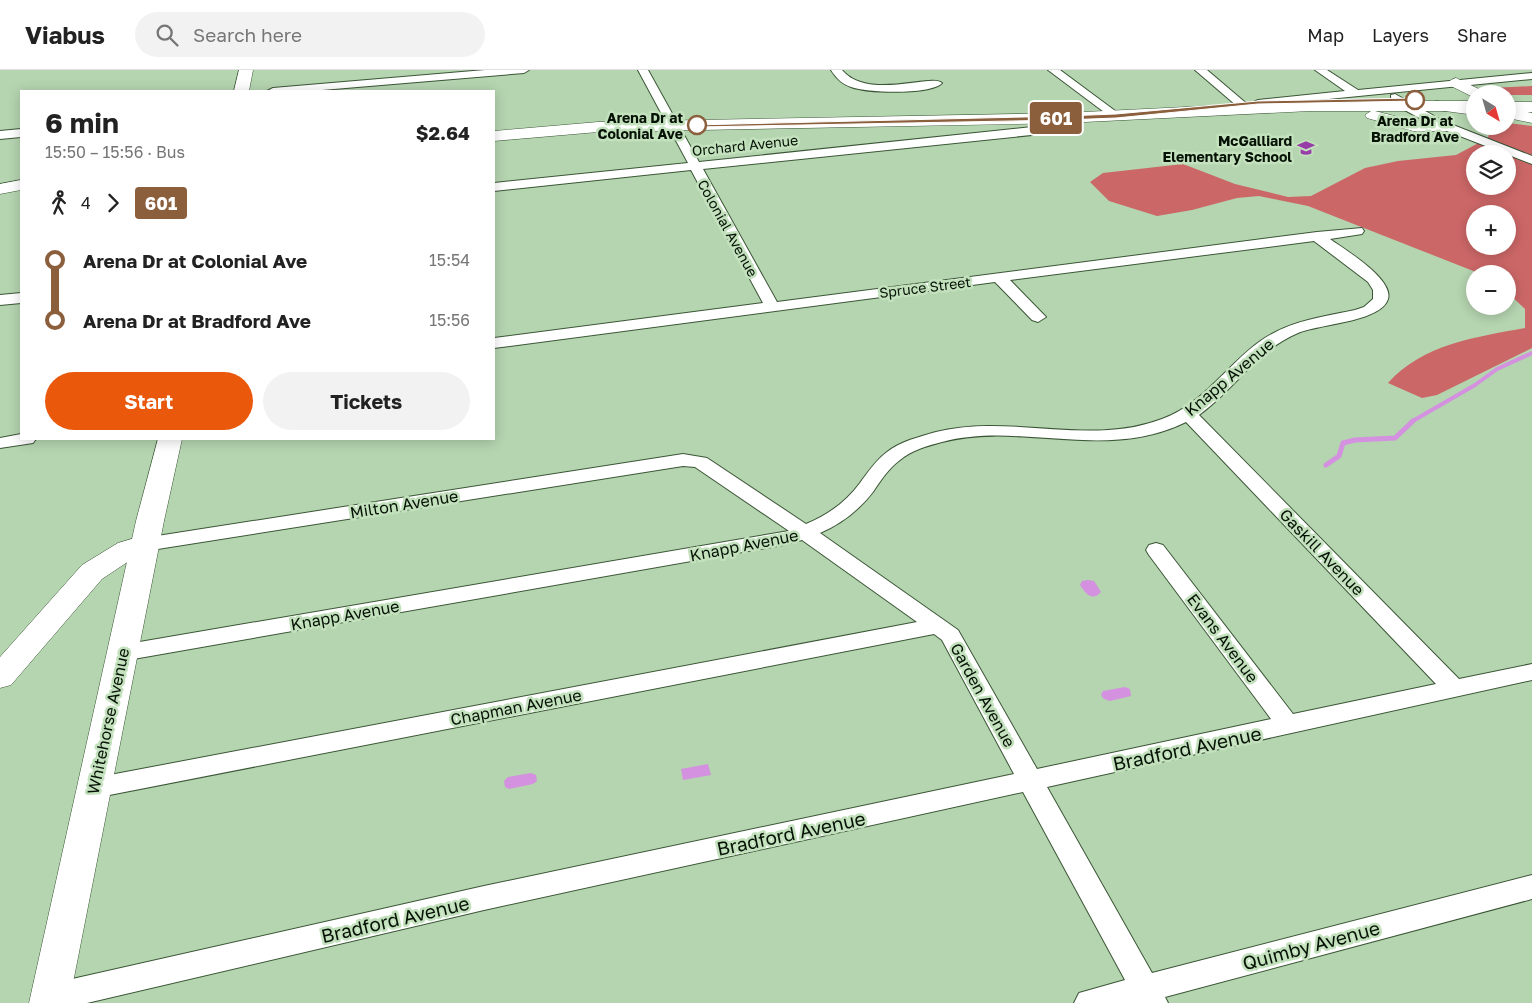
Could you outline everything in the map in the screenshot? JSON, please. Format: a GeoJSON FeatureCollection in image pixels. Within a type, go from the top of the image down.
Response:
{"type":"FeatureCollection","features":[{"type":"Feature","properties":{"kind":"main road"},"geometry":{"type":"LineString","coordinates":[[242,90],[246,70]]}},
{"type":"Feature","properties":{"kind":"main road"},"geometry":{"type":"LineString","coordinates":[[1456,83],[1466,88]]}},
{"type":"Feature","properties":{"kind":"main road"},"geometry":{"type":"LineString","coordinates":[[1116,116],[1258,102],[1402,98],[1466,101]]}},
{"type":"Feature","properties":{"kind":"main road"},"geometry":{"type":"LineString","coordinates":[[495,136],[598,127],[1116,116],[1292,107],[1402,98],[1436,106],[1466,108]]}},
{"type":"Feature","properties":{"kind":"main road"},"geometry":{"type":"LineString","coordinates":[[1516,104],[1532,101]]}},
{"type":"Feature","properties":{"kind":"main road"},"geometry":{"type":"LineString","coordinates":[[1516,106],[1532,107]]}},
{"type":"Feature","properties":{"kind":"main road"},"geometry":{"type":"LineString","coordinates":[[1292,107],[1354,111],[1423,127],[1448,126]]}},
{"type":"Feature","properties":{"kind":"main road"},"geometry":{"type":"LineString","coordinates":[[1516,109],[1532,118]]}},
{"type":"Feature","properties":{"kind":"main road"},"geometry":{"type":"LineString","coordinates":[[0,189],[20,185]]}},
{"type":"Feature","properties":{"kind":"main road","name":"Whitehorse Avenue"},"geometry":{"type":"LineString","coordinates":[[50,1001],[145,544],[170,440]]}},
{"type":"Feature","properties":{"kind":"main road"},"geometry":{"type":"LineString","coordinates":[[0,678],[92,572],[128,549],[145,544]]}},
{"type":"Feature","properties":{"kind":"street"},"geometry":{"type":"LineString","coordinates":[[285,90],[524,70]]}},
{"type":"Feature","properties":{"kind":"street","name":"Colonial Avenue"},"geometry":{"type":"LineString","coordinates":[[643,70],[772,306]]}},
{"type":"Feature","properties":{"kind":"street"},"geometry":{"type":"LineString","coordinates":[[836,70],[846,81],[867,87],[914,87],[937,82]]}},
{"type":"Feature","properties":{"kind":"street"},"geometry":{"type":"LineString","coordinates":[[1053,70],[1116,116]]}},
{"type":"Feature","properties":{"kind":"street"},"geometry":{"type":"LineString","coordinates":[[1200,70],[1241,104]]}},
{"type":"Feature","properties":{"kind":"street"},"geometry":{"type":"LineString","coordinates":[[1320,70],[1355,93]]}},
{"type":"Feature","properties":{"kind":"street"},"geometry":{"type":"LineString","coordinates":[[1442,74],[1456,83]]}},
{"type":"Feature","properties":{"kind":"street"},"geometry":{"type":"LineString","coordinates":[[1258,102],[1355,93],[1402,98],[1456,83],[1532,76]]}},
{"type":"Feature","properties":{"kind":"street"},"geometry":{"type":"LineString","coordinates":[[1402,98],[1448,126],[1532,160]]}},
{"type":"Feature","properties":{"kind":"street","name":"Orchard Avenue"},"geometry":{"type":"LineString","coordinates":[[495,187],[997,133],[1051,129]]}},
{"type":"Feature","properties":{"kind":"street"},"geometry":{"type":"LineString","coordinates":[[0,135],[20,133]]}},
{"type":"Feature","properties":{"kind":"street","name":"Spruce Street"},"geometry":{"type":"LineString","coordinates":[[495,343],[1357,231]]}},
{"type":"Feature","properties":{"kind":"street","name":"Knapp Avenue"},"geometry":{"type":"LineString","coordinates":[[122,653],[783,540],[806,533],[851,505],[885,462],[907,447],[934,437],[976,431],[1081,437],[1109,436],[1154,428],[1188,414],[1201,405],[1258,348],[1273,339],[1306,325],[1368,311],[1380,302],[1382,295],[1380,287],[1374,279],[1317,236]]}},
{"type":"Feature","properties":{"kind":"street"},"geometry":{"type":"LineString","coordinates":[[999,278],[1038,317]]}},
{"type":"Feature","properties":{"kind":"street"},"geometry":{"type":"LineString","coordinates":[[0,300],[20,298]]}},
{"type":"Feature","properties":{"kind":"street","name":"Gaskill Avenue"},"geometry":{"type":"LineString","coordinates":[[1188,414],[1455,689]]}},
{"type":"Feature","properties":{"kind":"street"},"geometry":{"type":"LineString","coordinates":[[0,443],[20,440]]}},
{"type":"Feature","properties":{"kind":"street","name":"Garden Avenue"},"geometry":{"type":"LineString","coordinates":[[662,464],[682,460],[700,462],[806,533],[950,635],[1149,996]]}},
{"type":"Feature","properties":{"kind":"street","name":"Milton Avenue"},"geometry":{"type":"LineString","coordinates":[[145,544],[662,464]]}},
{"type":"Feature","properties":{"kind":"street","name":"Evans Avenue"},"geometry":{"type":"LineString","coordinates":[[1156,550],[1289,726]]}},
{"type":"Feature","properties":{"kind":"street","name":"Chapman Avenue"},"geometry":{"type":"LineString","coordinates":[[94,788],[938,626]]}},
{"type":"Feature","properties":{"kind":"street","name":"Bradford Avenue"},"geometry":{"type":"LineString","coordinates":[[50,1001],[484,898],[1031,782],[1532,672]]}},
{"type":"Feature","properties":{"kind":"street","name":"Quimby Avenue"},"geometry":{"type":"LineString","coordinates":[[1089,1003],[1149,996],[1532,887]]}},
{"type":"Feature","properties":{"kind":"shaded area"},"geometry":{"type":"Polygon","coordinates":[[[1532,86],[1532,95],[1516,95],[1516,87],[1532,86]]]}},
{"type":"Feature","properties":{"kind":"shaded area"},"geometry":{"type":"Polygon","coordinates":[[[1516,124],[1532,126],[1532,348],[1437,395],[1422,398],[1388,383],[1417,359],[1451,344],[1525,328],[1525,309],[1516,301],[1516,265],[1466,265],[1466,268],[1308,206],[1259,196],[1237,198],[1192,210],[1157,216],[1109,201],[1090,182],[1103,173],[1183,164],[1235,184],[1288,197],[1311,196],[1365,168],[1398,161],[1456,155],[1466,150],[1466,195],[1516,195],[1516,145],[1475,145],[1488,138],[1489,135],[1516,135],[1516,124]]]}},
{"type":"Feature","properties":{"kind":"shaded area"},"geometry":{"type":"Polygon","coordinates":[[[1082,581],[1094,581],[1101,592],[1098,595],[1089,595],[1080,585],[1082,581]]]}},
{"type":"Feature","properties":{"kind":"shaded area"},"geometry":{"type":"Polygon","coordinates":[[[1125,687],[1130,689],[1131,696],[1110,701],[1104,699],[1101,695],[1103,691],[1125,687]]]}},
{"type":"Feature","properties":{"kind":"shaded area"},"geometry":{"type":"Polygon","coordinates":[[[708,764],[711,775],[683,780],[681,769],[708,764]]]}},
{"type":"Feature","properties":{"kind":"shaded area"},"geometry":{"type":"Polygon","coordinates":[[[531,773],[536,775],[537,781],[533,784],[509,789],[505,787],[504,781],[508,777],[531,773]]]}},
{"type":"Feature","properties":{"kind":"waterway"},"geometry":{"type":"LineString","coordinates":[[1411,422],[1475,385],[1497,369],[1532,353]]}},
{"type":"Feature","properties":{"kind":"waterway"},"geometry":{"type":"LineString","coordinates":[[1326,465],[1339,456],[1343,443],[1355,440],[1395,438],[1413,421]]}},
{"type":"Feature","properties":{"kind":"bus line","name":"601"},"geometry":{"type":"LineString","coordinates":[[697,125],[1064,118],[1116,116],[1258,102],[1415,100]]}},
{"type":"Feature","properties":{"kind":"place","name":"Arena Dr at Bradford Ave"},"geometry":{"type":"Point","coordinates":[1415,100]}},
{"type":"Feature","properties":{"kind":"place","name":"Arena Dr at Colonial Ave"},"geometry":{"type":"Point","coordinates":[697,125]}},
{"type":"Feature","properties":{"kind":"place","name":"McGalliard Elementary School"},"geometry":{"type":"Point","coordinates":[1306,148]}}]}
